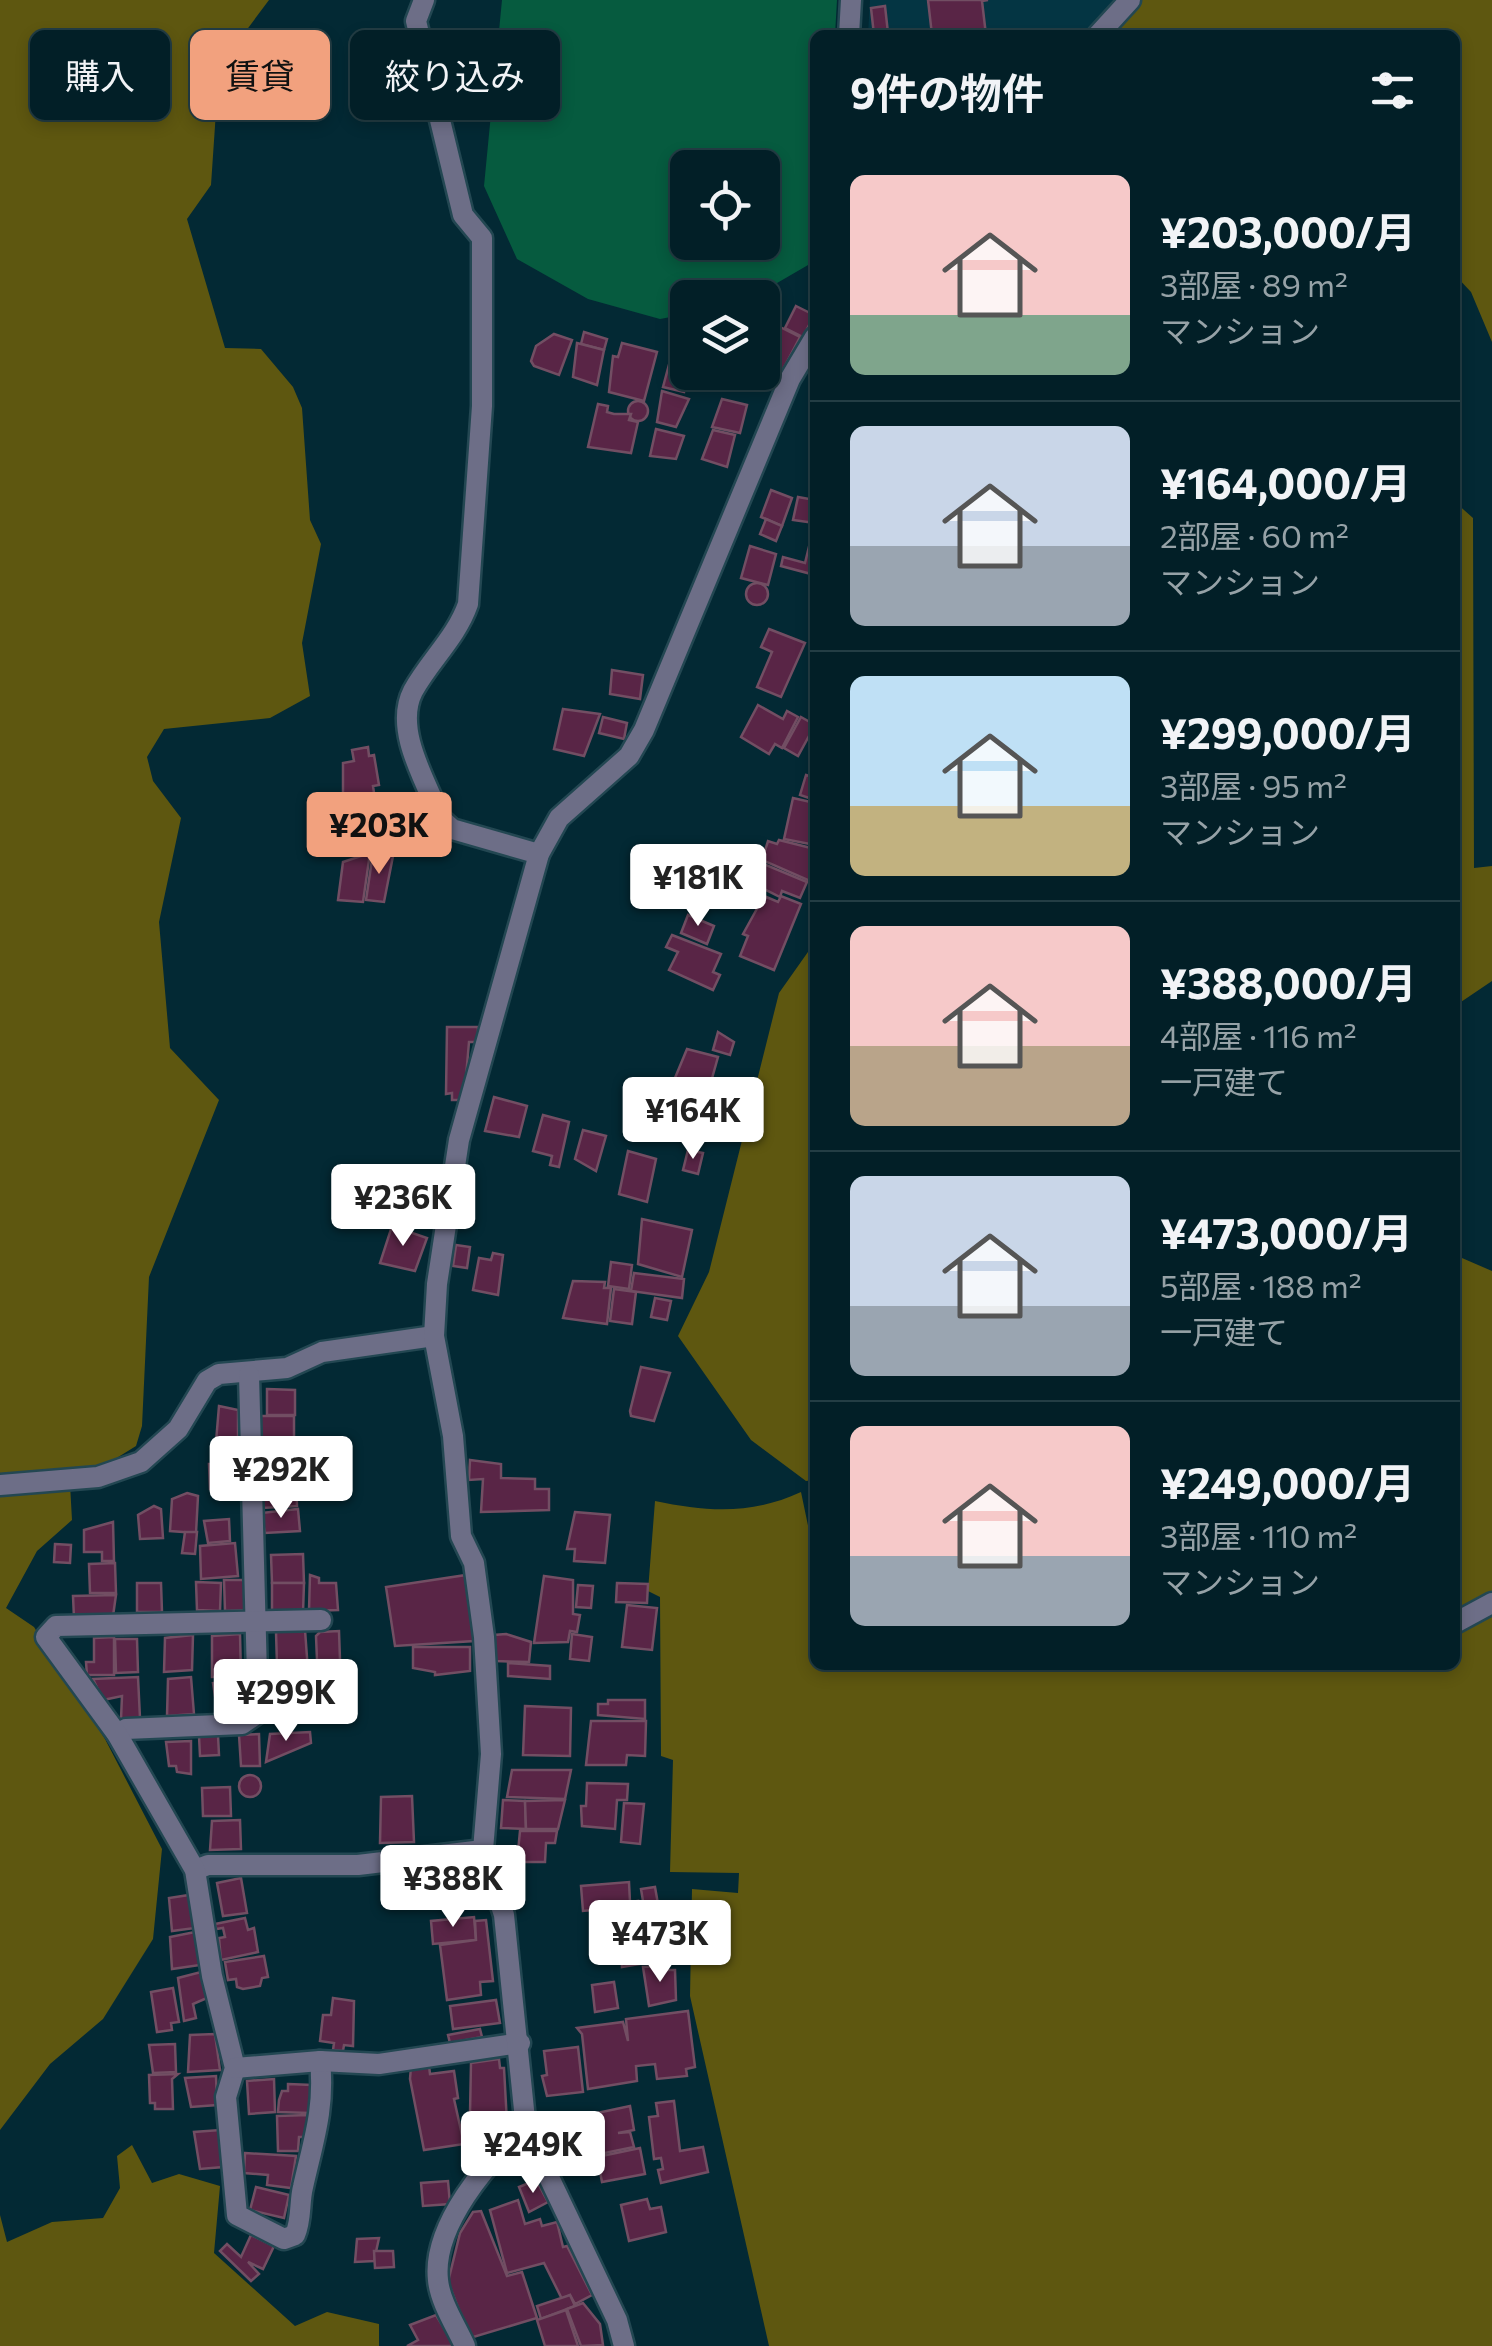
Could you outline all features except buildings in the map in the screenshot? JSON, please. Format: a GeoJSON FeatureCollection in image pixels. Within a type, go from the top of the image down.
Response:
{"type":"FeatureCollection","features":[{"type":"Feature","properties":{"kind":"street"},"geometry":{"type":"LineString","coordinates":[[424,0],[416,21],[463,215],[482,238],[482,406],[468,604],[459,629],[414,691],[406,711],[407,732],[442,820],[452,829],[539,854]]}},
{"type":"Feature","properties":{"kind":"street"},"geometry":{"type":"LineString","coordinates":[[849,30],[851,0]]}},
{"type":"Feature","properties":{"kind":"street"},"geometry":{"type":"LineString","coordinates":[[1103,30],[1130,0]]}},
{"type":"Feature","properties":{"kind":"street"},"geometry":{"type":"LineString","coordinates":[[624,2346],[617,2320],[526,2129],[504,1915],[483,1850],[491,1754],[484,1637],[474,1563],[460,1536],[453,1436],[434,1336],[437,1284],[459,1140],[539,854],[559,818],[629,756],[644,730],[790,379],[810,345]]}},
{"type":"Feature","properties":{"kind":"street"},"geometry":{"type":"LineString","coordinates":[[0,1485],[118,1473],[160,1448],[178,1429],[207,1381],[219,1374],[249,1375],[287,1368],[322,1352],[434,1336]]}},
{"type":"Feature","properties":{"kind":"street"},"geometry":{"type":"LineString","coordinates":[[117,1734],[126,1729],[242,1724],[258,1713],[249,1375]]}},
{"type":"Feature","properties":{"kind":"street"},"geometry":{"type":"LineString","coordinates":[[1460,1620],[1492,1604]]}},
{"type":"Feature","properties":{"kind":"street"},"geometry":{"type":"LineString","coordinates":[[320,2061],[319,2133],[302,2191],[300,2224],[295,2234],[284,2239],[237,2215],[226,2096],[234,2068],[212,1976],[196,1870],[117,1734],[46,1636],[56,1626],[321,1620]]}},
{"type":"Feature","properties":{"kind":"street"},"geometry":{"type":"LineString","coordinates":[[196,1870],[208,1864],[358,1865],[483,1850]]}},
{"type":"Feature","properties":{"kind":"street"},"geometry":{"type":"LineString","coordinates":[[234,2068],[320,2061],[379,2064],[520,2044]]}},
{"type":"Feature","properties":{"kind":"street"},"geometry":{"type":"LineString","coordinates":[[464,2346],[438,2286],[437,2260],[458,2209],[494,2155],[526,2129]]}},
{"type":"Feature","properties":{"kind":"shaded area"},"geometry":{"type":"Polygon","coordinates":[[[0,0],[269,0],[247,30],[190,30],[190,120],[215,120],[211,185],[187,219],[225,348],[261,349],[293,387],[302,408],[310,520],[321,544],[302,643],[310,696],[270,718],[164,729],[147,757],[153,781],[181,818],[159,922],[170,1048],[219,1100],[149,1277],[142,1426],[136,1446],[107,1464],[0,1477],[0,0]]]}},
{"type":"Feature","properties":{"kind":"shaded area"},"geometry":{"type":"Polygon","coordinates":[[[502,0],[837,0],[835,30],[810,30],[810,264],[780,281],[670,280],[670,317],[660,319],[588,299],[517,259],[484,186],[490,120],[560,120],[560,30],[499,30],[502,0]]]}},
{"type":"Feature","properties":{"kind":"shaded area"},"geometry":{"type":"Polygon","coordinates":[[[870,0],[1123,0],[1096,30],[868,30],[870,0]]]}},
{"type":"Feature","properties":{"kind":"shaded area"},"geometry":{"type":"Polygon","coordinates":[[[1141,0],[1492,0],[1492,342],[1471,292],[1460,280],[1460,30],[1114,30],[1141,0]]]}},
{"type":"Feature","properties":{"kind":"shaded area"},"geometry":{"type":"Polygon","coordinates":[[[1460,506],[1473,518],[1474,868],[1492,866],[1492,981],[1460,1003],[1460,506]]]}},
{"type":"Feature","properties":{"kind":"shaded area"},"geometry":{"type":"Polygon","coordinates":[[[810,949],[810,1481],[806,1481],[751,1440],[678,1336],[709,1272],[779,993],[810,949]]]}},
{"type":"Feature","properties":{"kind":"shaded area"},"geometry":{"type":"Polygon","coordinates":[[[1460,1257],[1492,1271],[1492,2346],[769,2346],[690,1996],[692,1889],[738,1893],[739,1873],[670,1872],[673,1760],[661,1756],[660,1597],[648,1591],[655,1501],[693,1507],[747,1508],[801,1492],[810,1535],[810,1670],[1460,1670],[1460,1257]]]}},
{"type":"Feature","properties":{"kind":"shaded area"},"geometry":{"type":"Polygon","coordinates":[[[70,1484],[72,1520],[37,1551],[6,1608],[34,1627],[105,1739],[162,1849],[153,1939],[103,2019],[50,2064],[0,2130],[0,1490],[70,1484]]]}},
{"type":"Feature","properties":{"kind":"shaded area"},"geometry":{"type":"Polygon","coordinates":[[[132,2145],[152,2183],[179,2174],[220,2186],[214,2253],[295,2326],[327,2312],[379,2324],[379,2346],[0,2346],[0,2215],[7,2242],[52,2222],[103,2218],[120,2188],[117,2156],[132,2145]]]}}]}
